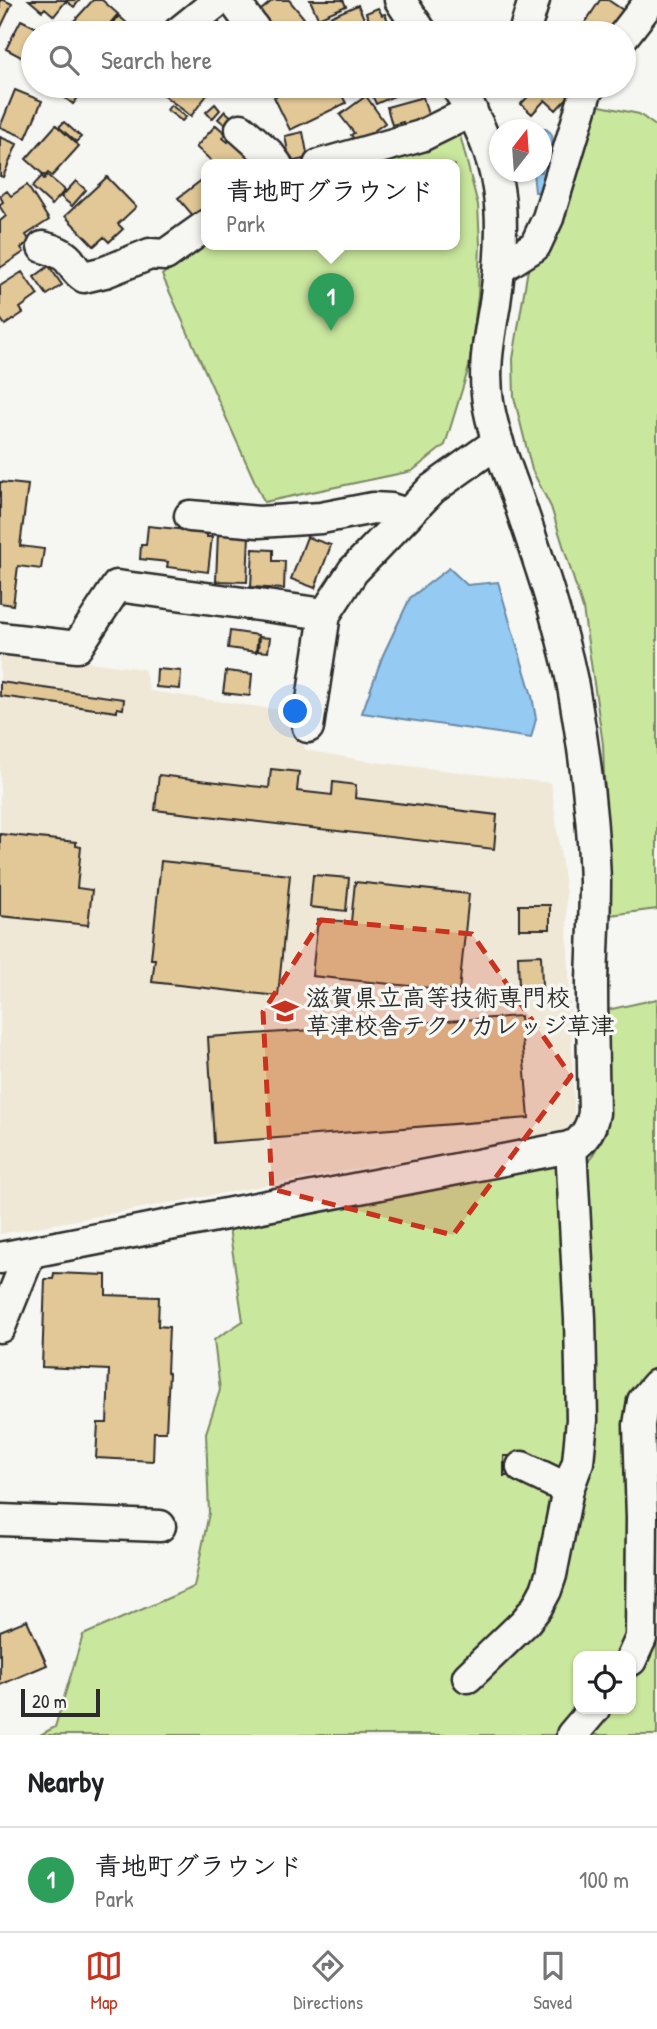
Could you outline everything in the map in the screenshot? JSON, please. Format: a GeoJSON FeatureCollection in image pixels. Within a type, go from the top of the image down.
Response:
{"type":"FeatureCollection","features":[{"type":"Feature","properties":{"kind":"street"},"geometry":{"type":"LineString","coordinates":[[193,21],[219,0]]}},
{"type":"Feature","properties":{"kind":"street"},"geometry":{"type":"LineString","coordinates":[[233,0],[248,21]]}},
{"type":"Feature","properties":{"kind":"street"},"geometry":{"type":"LineString","coordinates":[[400,0],[414,21]]}},
{"type":"Feature","properties":{"kind":"street"},"geometry":{"type":"LineString","coordinates":[[528,21],[534,0]]}},
{"type":"Feature","properties":{"kind":"street"},"geometry":{"type":"LineString","coordinates":[[635,21],[648,5]]}},
{"type":"Feature","properties":{"kind":"street"},"geometry":{"type":"LineString","coordinates":[[340,159],[421,136],[468,98]]}},
{"type":"Feature","properties":{"kind":"street"},"geometry":{"type":"LineString","coordinates":[[0,1258],[575,1146],[592,1126],[595,881],[583,745],[562,639],[489,409],[485,365],[500,268],[502,212],[490,154],[471,98]]}},
{"type":"Feature","properties":{"kind":"street"},"geometry":{"type":"LineString","coordinates":[[500,268],[535,246],[548,218],[584,98]]}},
{"type":"Feature","properties":{"kind":"street"},"geometry":{"type":"LineString","coordinates":[[242,129],[272,159]]}},
{"type":"Feature","properties":{"kind":"street"},"geometry":{"type":"LineString","coordinates":[[43,247],[68,258],[76,272],[84,277],[105,272],[150,254],[165,255],[201,229]]}},
{"type":"Feature","properties":{"kind":"street"},"geometry":{"type":"LineString","coordinates":[[307,727],[325,614],[353,571],[432,489],[498,442]]}},
{"type":"Feature","properties":{"kind":"street"},"geometry":{"type":"LineString","coordinates":[[190,516],[258,522],[321,517],[373,508],[391,509],[407,514]]}},
{"type":"Feature","properties":{"kind":"street"},"geometry":{"type":"LineString","coordinates":[[0,638],[77,647],[117,586],[325,614]]}},
{"type":"Feature","properties":{"kind":"street"},"geometry":{"type":"LineString","coordinates":[[468,1677],[525,1622],[537,1606],[551,1575],[568,1489],[578,1462],[582,1420],[571,1146]]}},
{"type":"Feature","properties":{"kind":"street"},"geometry":{"type":"LineString","coordinates":[[0,1326],[30,1253]]}},
{"type":"Feature","properties":{"kind":"street"},"geometry":{"type":"LineString","coordinates":[[635,1651],[641,1638],[642,1518],[639,1425],[643,1401],[657,1385]]}},
{"type":"Feature","properties":{"kind":"street"},"geometry":{"type":"LineString","coordinates":[[522,1466],[568,1489]]}},
{"type":"Feature","properties":{"kind":"street"},"geometry":{"type":"LineString","coordinates":[[0,1520],[160,1526]]}},
{"type":"Feature","properties":{"kind":"street"},"geometry":{"type":"LineString","coordinates":[[572,1735],[590,1714]]}},
{"type":"Feature","properties":{"kind":"highlighted area"},"geometry":{"type":"Polygon","coordinates":[[[321,920],[472,934],[571,1076],[453,1235],[272,1189],[263,1012],[321,920]]]}},
{"type":"Feature","properties":{"kind":"shaded area","name":"滋賀県立高等技術専門校 草津校舎テクノカレッジ草津"},"geometry":{"type":"Polygon","coordinates":[[[0,651],[144,669],[150,691],[287,711],[306,750],[367,761],[551,783],[566,894],[575,1129],[0,1234],[0,651]]]}},
{"type":"Feature","properties":{"kind":"green space"},"geometry":{"type":"Polygon","coordinates":[[[586,103],[639,114],[657,127],[657,909],[609,915],[603,744],[583,609],[551,507],[532,470],[514,397],[513,359],[528,269],[540,248],[586,103]]]}},
{"type":"Feature","properties":{"kind":"green space"},"geometry":{"type":"Polygon","coordinates":[[[460,135],[478,205],[478,296],[469,367],[445,445],[412,471],[264,502],[162,275],[201,240],[201,250],[460,250],[460,159],[378,159],[460,135]]]}},
{"type":"Feature","properties":{"kind":"green space"},"geometry":{"type":"Polygon","coordinates":[[[657,999],[657,1735],[40,1735],[55,1727],[83,1635],[194,1587],[209,1513],[206,1433],[220,1390],[214,1340],[243,1321],[229,1228],[468,1180],[589,1161],[607,1131],[607,1010],[657,999]]]}},
{"type":"Feature","properties":{"kind":"water"},"geometry":{"type":"Polygon","coordinates":[[[534,182],[544,182],[539,192],[535,192],[534,182]]]}},
{"type":"Feature","properties":{"kind":"water"},"geometry":{"type":"Polygon","coordinates":[[[449,568],[467,585],[498,582],[532,696],[536,719],[531,738],[362,713],[383,655],[410,598],[449,568]]]}},
{"type":"Feature","properties":{"kind":"building"},"geometry":{"type":"Polygon","coordinates":[[[0,0],[12,4],[0,29],[0,0]]]}},
{"type":"Feature","properties":{"kind":"building"},"geometry":{"type":"Polygon","coordinates":[[[29,0],[80,0],[74,7],[66,1],[54,16],[45,8],[42,11],[29,0]]]}},
{"type":"Feature","properties":{"kind":"building"},"geometry":{"type":"Polygon","coordinates":[[[93,0],[102,0],[118,14],[112,21],[74,21],[93,0]]]}},
{"type":"Feature","properties":{"kind":"building"},"geometry":{"type":"Polygon","coordinates":[[[273,0],[289,0],[304,18],[300,21],[268,21],[260,11],[273,0]]]}},
{"type":"Feature","properties":{"kind":"building"},"geometry":{"type":"Polygon","coordinates":[[[310,0],[343,0],[346,6],[318,18],[310,0]]]}},
{"type":"Feature","properties":{"kind":"building"},"geometry":{"type":"Polygon","coordinates":[[[600,0],[608,0],[623,10],[615,21],[586,21],[600,0]]]}},
{"type":"Feature","properties":{"kind":"building"},"geometry":{"type":"Polygon","coordinates":[[[358,5],[365,21],[322,21],[358,5]]]}},
{"type":"Feature","properties":{"kind":"building"},"geometry":{"type":"Polygon","coordinates":[[[378,8],[388,21],[370,21],[366,13],[378,8]]]}},
{"type":"Feature","properties":{"kind":"building"},"geometry":{"type":"Polygon","coordinates":[[[21,20],[23,21],[21,57],[6,49],[21,20]]]}},
{"type":"Feature","properties":{"kind":"building"},"geometry":{"type":"Polygon","coordinates":[[[15,90],[21,92],[21,98],[42,101],[26,138],[0,127],[15,90]]]}},
{"type":"Feature","properties":{"kind":"building"},"geometry":{"type":"Polygon","coordinates":[[[65,98],[78,98],[73,104],[65,98]]]}},
{"type":"Feature","properties":{"kind":"building"},"geometry":{"type":"Polygon","coordinates":[[[167,98],[205,98],[191,116],[167,98]]]}},
{"type":"Feature","properties":{"kind":"building"},"geometry":{"type":"Polygon","coordinates":[[[274,98],[343,98],[346,103],[290,130],[274,98]]]}},
{"type":"Feature","properties":{"kind":"building"},"geometry":{"type":"Polygon","coordinates":[[[363,98],[367,98],[385,123],[357,143],[351,135],[354,133],[340,115],[363,98]]]}},
{"type":"Feature","properties":{"kind":"building"},"geometry":{"type":"Polygon","coordinates":[[[373,98],[390,98],[376,104],[373,98]]]}},
{"type":"Feature","properties":{"kind":"building"},"geometry":{"type":"Polygon","coordinates":[[[423,98],[427,121],[404,127],[403,122],[392,125],[387,107],[423,98]]]}},
{"type":"Feature","properties":{"kind":"building"},"geometry":{"type":"Polygon","coordinates":[[[527,98],[567,98],[556,110],[545,100],[532,114],[521,104],[527,98]]]}},
{"type":"Feature","properties":{"kind":"building"},"geometry":{"type":"Polygon","coordinates":[[[215,104],[220,110],[212,119],[206,112],[215,104]]]}},
{"type":"Feature","properties":{"kind":"building"},"geometry":{"type":"Polygon","coordinates":[[[171,105],[186,117],[182,121],[167,110],[171,105]]]}},
{"type":"Feature","properties":{"kind":"building"},"geometry":{"type":"Polygon","coordinates":[[[225,111],[238,123],[231,130],[218,119],[225,111]]]}},
{"type":"Feature","properties":{"kind":"building"},"geometry":{"type":"Polygon","coordinates":[[[64,122],[81,137],[76,142],[59,127],[64,122]]]}},
{"type":"Feature","properties":{"kind":"building"},"geometry":{"type":"Polygon","coordinates":[[[56,125],[79,146],[52,176],[48,173],[45,176],[26,159],[56,125]]]}},
{"type":"Feature","properties":{"kind":"building"},"geometry":{"type":"Polygon","coordinates":[[[216,125],[226,134],[223,138],[228,142],[230,139],[249,155],[245,159],[209,159],[196,147],[216,125]]]}},
{"type":"Feature","properties":{"kind":"building"},"geometry":{"type":"Polygon","coordinates":[[[303,132],[308,158],[289,159],[285,136],[303,132]]]}},
{"type":"Feature","properties":{"kind":"building"},"geometry":{"type":"Polygon","coordinates":[[[0,137],[17,144],[3,177],[0,176],[0,137]]]}},
{"type":"Feature","properties":{"kind":"building"},"geometry":{"type":"Polygon","coordinates":[[[47,175],[65,190],[52,205],[32,187],[42,176],[44,179],[47,175]]]}},
{"type":"Feature","properties":{"kind":"building"},"geometry":{"type":"Polygon","coordinates":[[[107,177],[136,207],[118,224],[123,229],[109,242],[104,237],[94,246],[65,216],[107,177]]]}},
{"type":"Feature","properties":{"kind":"building"},"geometry":{"type":"Polygon","coordinates":[[[76,181],[86,190],[72,206],[61,197],[76,181]]]}},
{"type":"Feature","properties":{"kind":"building"},"geometry":{"type":"Polygon","coordinates":[[[201,181],[201,214],[195,218],[178,198],[201,181]]]}},
{"type":"Feature","properties":{"kind":"building"},"geometry":{"type":"Polygon","coordinates":[[[27,185],[49,220],[26,235],[30,241],[21,248],[24,252],[0,268],[0,221],[6,216],[0,207],[3,202],[0,196],[7,191],[11,196],[27,185]]]}},
{"type":"Feature","properties":{"kind":"building"},"geometry":{"type":"Polygon","coordinates":[[[49,266],[62,285],[47,295],[34,277],[49,266]]]}},
{"type":"Feature","properties":{"kind":"building"},"geometry":{"type":"Polygon","coordinates":[[[22,272],[38,295],[20,308],[23,313],[5,325],[0,318],[0,286],[22,272]]]}},
{"type":"Feature","properties":{"kind":"building"},"geometry":{"type":"Polygon","coordinates":[[[0,482],[28,485],[20,546],[44,549],[41,569],[18,566],[13,605],[0,603],[0,482]]]}},
{"type":"Feature","properties":{"kind":"building"},"geometry":{"type":"Polygon","coordinates":[[[148,526],[207,532],[207,537],[212,537],[208,572],[167,567],[168,562],[140,559],[141,545],[146,545],[148,526]]]}},
{"type":"Feature","properties":{"kind":"building"},"geometry":{"type":"Polygon","coordinates":[[[218,533],[249,534],[247,582],[216,581],[218,533]]]}},
{"type":"Feature","properties":{"kind":"building"},"geometry":{"type":"Polygon","coordinates":[[[307,537],[331,545],[315,588],[291,579],[307,537]]]}},
{"type":"Feature","properties":{"kind":"building"},"geometry":{"type":"Polygon","coordinates":[[[253,549],[273,550],[273,561],[285,561],[284,589],[251,587],[253,549]]]}},
{"type":"Feature","properties":{"kind":"building"},"geometry":{"type":"Polygon","coordinates":[[[230,631],[258,635],[256,652],[228,648],[230,631]]]}},
{"type":"Feature","properties":{"kind":"building"},"geometry":{"type":"Polygon","coordinates":[[[259,637],[270,638],[268,652],[258,651],[259,637]]]}},
{"type":"Feature","properties":{"kind":"building"},"geometry":{"type":"Polygon","coordinates":[[[157,669],[181,671],[180,689],[156,687],[157,669]]]}},
{"type":"Feature","properties":{"kind":"building"},"geometry":{"type":"Polygon","coordinates":[[[226,671],[252,674],[250,696],[223,693],[226,671]]]}},
{"type":"Feature","properties":{"kind":"building"},"geometry":{"type":"Polygon","coordinates":[[[0,682],[124,699],[123,709],[117,708],[117,712],[0,696],[0,682]]]}},
{"type":"Feature","properties":{"kind":"building"},"geometry":{"type":"Polygon","coordinates":[[[271,769],[299,772],[297,791],[332,795],[333,782],[356,785],[355,798],[497,815],[494,849],[155,810],[159,775],[269,788],[271,769]]]}},
{"type":"Feature","properties":{"kind":"building"},"geometry":{"type":"Polygon","coordinates":[[[0,834],[76,842],[76,846],[81,847],[77,888],[92,890],[88,925],[0,916],[0,834]]]}},
{"type":"Feature","properties":{"kind":"building"},"geometry":{"type":"Polygon","coordinates":[[[161,861],[290,875],[278,996],[152,982],[155,959],[151,959],[161,861]]]}},
{"type":"Feature","properties":{"kind":"building"},"geometry":{"type":"Polygon","coordinates":[[[313,875],[349,878],[346,911],[310,907],[313,875]]]}},
{"type":"Feature","properties":{"kind":"building"},"geometry":{"type":"Polygon","coordinates":[[[355,882],[469,894],[459,991],[312,976],[318,919],[351,922],[355,882]]]}},
{"type":"Feature","properties":{"kind":"building"},"geometry":{"type":"Polygon","coordinates":[[[519,905],[550,905],[550,929],[519,929],[519,905]]]}},
{"type":"Feature","properties":{"kind":"building"},"geometry":{"type":"Polygon","coordinates":[[[541,955],[542,987],[519,988],[518,956],[541,955]]]}},
{"type":"Feature","properties":{"kind":"building"},"geometry":{"type":"Polygon","coordinates":[[[520,1016],[529,1118],[214,1143],[208,1037],[520,1016]]]}},
{"type":"Feature","properties":{"kind":"building"},"geometry":{"type":"Polygon","coordinates":[[[54,1273],[106,1275],[106,1295],[159,1297],[158,1326],[169,1327],[169,1373],[166,1432],[154,1432],[153,1461],[96,1458],[98,1423],[107,1423],[109,1370],[42,1367],[45,1279],[53,1279],[54,1273]]]}},
{"type":"Feature","properties":{"kind":"building"},"geometry":{"type":"Polygon","coordinates":[[[504,1456],[519,1456],[518,1476],[504,1476],[504,1456]]]}},
{"type":"Feature","properties":{"kind":"building"},"geometry":{"type":"Polygon","coordinates":[[[27,1620],[47,1665],[0,1685],[0,1631],[27,1620]]]}},
{"type":"Feature","properties":{"kind":"place","name":"青地町グラウンド"},"geometry":{"type":"Point","coordinates":[331,331]}},
{"type":"Feature","properties":{"kind":"place","name":"滋賀県立高等技術専門校 草津校舎テクノカレッジ草津"},"geometry":{"type":"Point","coordinates":[285,1011]}}]}
